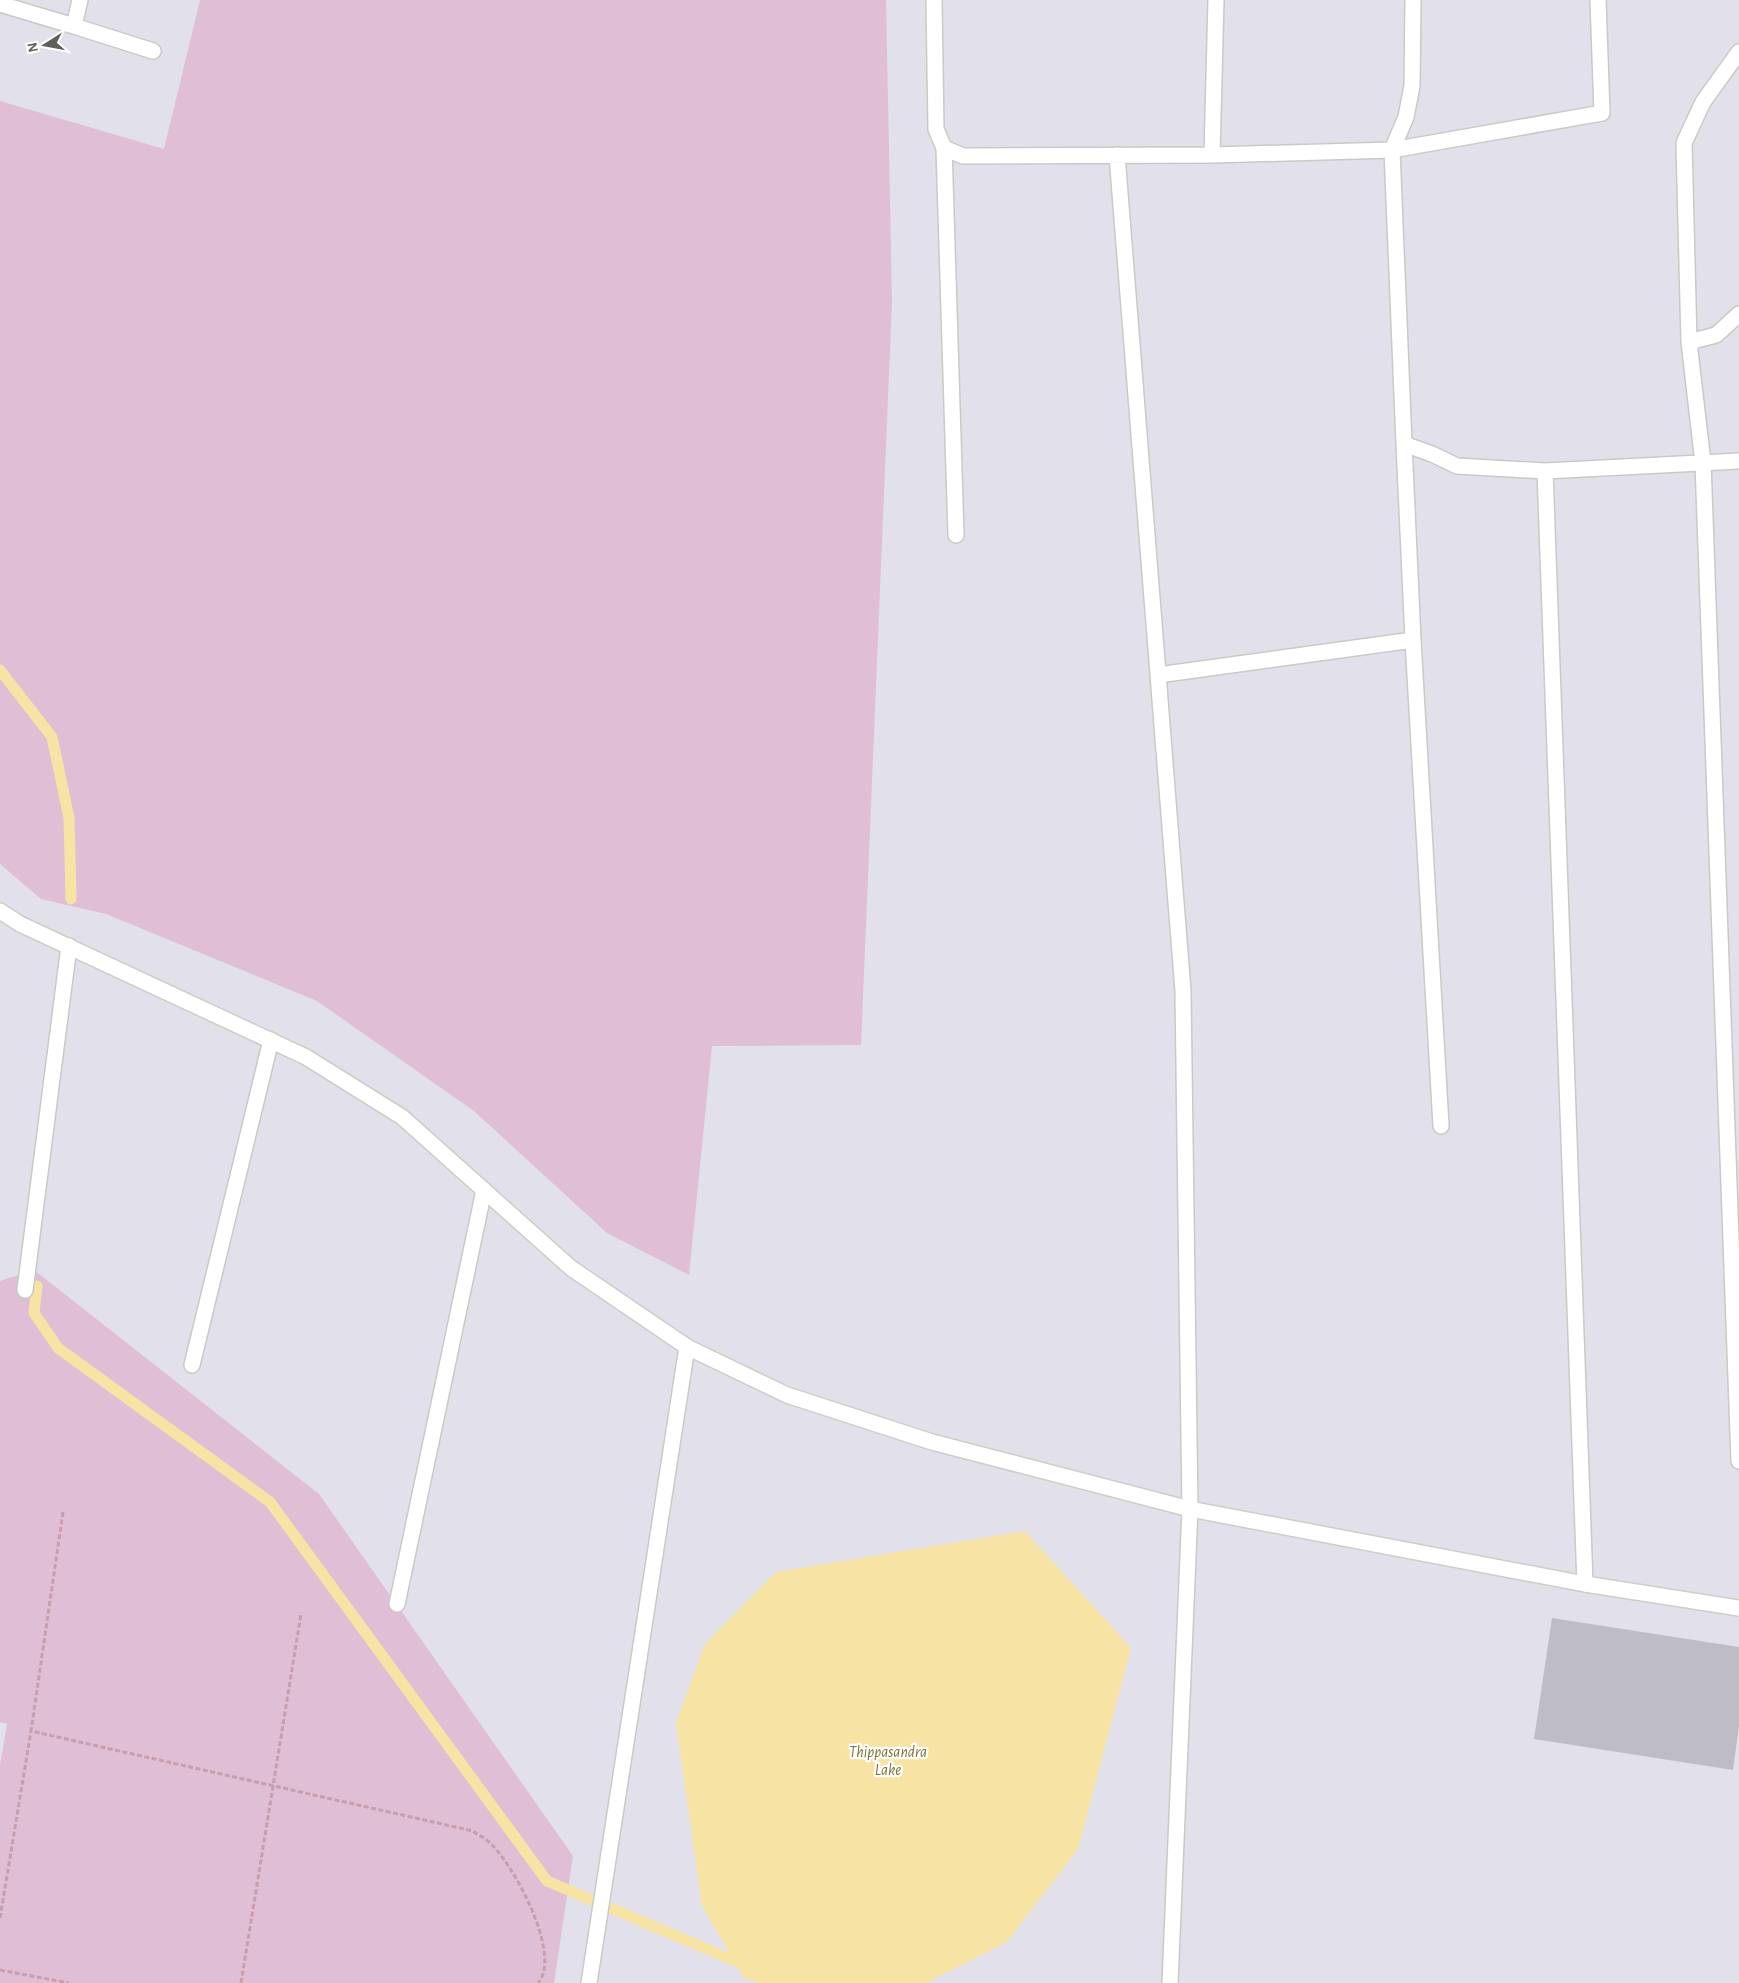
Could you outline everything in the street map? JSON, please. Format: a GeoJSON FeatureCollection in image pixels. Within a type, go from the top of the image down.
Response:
{"type":"FeatureCollection","features":[{"type":"Feature","properties":{"kind":"street"},"geometry":{"type":"LineString","coordinates":[[74,26],[80,0]]}},
{"type":"Feature","properties":{"kind":"street"},"geometry":{"type":"LineString","coordinates":[[934,0],[936,128],[944,148],[956,535]]}},
{"type":"Feature","properties":{"kind":"street"},"geometry":{"type":"LineString","coordinates":[[1212,155],[1216,0]]}},
{"type":"Feature","properties":{"kind":"street"},"geometry":{"type":"LineString","coordinates":[[1413,0],[1412,86],[1406,117],[1392,150],[1413,640],[1441,1126]]}},
{"type":"Feature","properties":{"kind":"street"},"geometry":{"type":"LineString","coordinates":[[944,148],[963,156],[1212,155],[1392,150],[1602,113],[1598,0]]}},
{"type":"Feature","properties":{"kind":"street"},"geometry":{"type":"LineString","coordinates":[[0,4],[153,52]]}},
{"type":"Feature","properties":{"kind":"street"},"geometry":{"type":"LineString","coordinates":[[1739,52],[1703,102],[1684,143],[1689,342],[1703,463],[1739,1461]]}},
{"type":"Feature","properties":{"kind":"street"},"geometry":{"type":"LineString","coordinates":[[1117,155],[1183,991],[1190,1509],[1170,1983]]}},
{"type":"Feature","properties":{"kind":"street"},"geometry":{"type":"LineString","coordinates":[[1689,342],[1716,335],[1739,314]]}},
{"type":"Feature","properties":{"kind":"street"},"geometry":{"type":"LineString","coordinates":[[1404,444],[1457,466],[1545,471],[1739,461]]}},
{"type":"Feature","properties":{"kind":"street"},"geometry":{"type":"LineString","coordinates":[[1545,471],[1585,1584]]}},
{"type":"Feature","properties":{"kind":"street"},"geometry":{"type":"LineString","coordinates":[[1158,675],[1413,640]]}},
{"type":"Feature","properties":{"kind":"street"},"geometry":{"type":"LineString","coordinates":[[0,911],[20,924],[306,1057],[402,1117],[571,1268],[687,1347],[787,1395],[932,1442],[1190,1509],[1585,1584],[1739,1608]]}},
{"type":"Feature","properties":{"kind":"street"},"geometry":{"type":"LineString","coordinates":[[25,1290],[69,946]]}},
{"type":"Feature","properties":{"kind":"street"},"geometry":{"type":"LineString","coordinates":[[192,1365],[271,1040]]}},
{"type":"Feature","properties":{"kind":"street"},"geometry":{"type":"LineString","coordinates":[[397,1604],[484,1190]]}},
{"type":"Feature","properties":{"kind":"street"},"geometry":{"type":"LineString","coordinates":[[589,1983],[687,1347]]}},
{"type":"Feature","properties":{"kind":"path"},"geometry":{"type":"LineString","coordinates":[[0,1918],[31,1731],[63,1512]]}},
{"type":"Feature","properties":{"kind":"path"},"geometry":{"type":"LineString","coordinates":[[241,1983],[301,1614]]}},
{"type":"Feature","properties":{"kind":"path"},"geometry":{"type":"LineString","coordinates":[[31,1731],[273,1784],[473,1831],[490,1842],[515,1877],[538,1924],[545,1950],[546,1971],[538,1983]]}},
{"type":"Feature","properties":{"kind":"path"},"geometry":{"type":"LineString","coordinates":[[0,1970],[70,1983]]}},
{"type":"Feature","properties":{"kind":"shaded area"},"geometry":{"type":"Polygon","coordinates":[[[200,0],[886,0],[892,302],[861,1045],[712,1046],[689,1275],[607,1233],[474,1111],[317,1001],[106,914],[41,899],[0,864],[0,101],[164,149],[200,0]]]}},
{"type":"Feature","properties":{"kind":"shaded area"},"geometry":{"type":"Polygon","coordinates":[[[34,1270],[319,1494],[573,1856],[554,1983],[0,1983],[0,1765],[7,1724],[0,1722],[0,1281],[34,1270]]]}},
{"type":"Feature","properties":{"kind":"water","name":"Thippasandra Lake"},"geometry":{"type":"Polygon","coordinates":[[[1025,1531],[1131,1648],[1078,1849],[1007,1942],[926,1983],[759,1983],[744,1978],[702,1906],[676,1723],[705,1644],[776,1572],[1025,1531]]]}},
{"type":"Feature","properties":{"kind":"building"},"geometry":{"type":"Polygon","coordinates":[[[1552,1618],[1739,1647],[1739,1726],[1733,1770],[1534,1739],[1552,1618]]]}},
{"type":"Feature","properties":{"kind":"waterway"},"geometry":{"type":"LineString","coordinates":[[0,670],[52,737],[69,818],[71,899]]}},
{"type":"Feature","properties":{"kind":"waterway"},"geometry":{"type":"LineString","coordinates":[[37,1286],[34,1313],[58,1348],[270,1502],[547,1881],[735,1961]]}}]}
